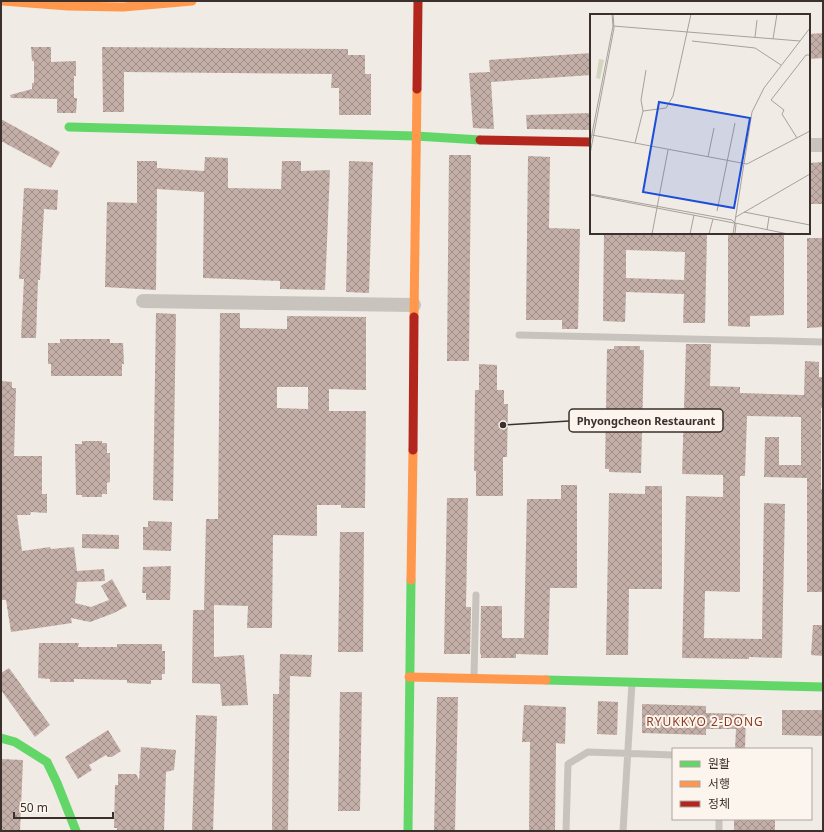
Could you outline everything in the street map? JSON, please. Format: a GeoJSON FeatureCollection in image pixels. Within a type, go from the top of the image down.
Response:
{"type":"FeatureCollection","features":[{"type":"Feature","properties":{"kind":"main road"},"geometry":{"type":"LineString","coordinates":[[3,1],[68,6],[123,7],[192,1]]}},
{"type":"Feature","properties":{"kind":"main road"},"geometry":{"type":"LineString","coordinates":[[408,831],[418,1]]}},
{"type":"Feature","properties":{"kind":"main road"},"geometry":{"type":"LineString","coordinates":[[69,127],[416,136],[477,140],[590,142]]}},
{"type":"Feature","properties":{"kind":"main road"},"geometry":{"type":"LineString","coordinates":[[409,677],[823,687]]}},
{"type":"Feature","properties":{"kind":"main road"},"geometry":{"type":"LineString","coordinates":[[1,738],[15,742],[47,762],[58,783],[76,831]]}},
{"type":"Feature","properties":{"kind":"street"},"geometry":{"type":"LineString","coordinates":[[810,145],[823,145]]}},
{"type":"Feature","properties":{"kind":"street"},"geometry":{"type":"LineString","coordinates":[[143,301],[414,305]]}},
{"type":"Feature","properties":{"kind":"lane"},"geometry":{"type":"LineString","coordinates":[[520,335],[823,342]]}},
{"type":"Feature","properties":{"kind":"lane"},"geometry":{"type":"LineString","coordinates":[[474,679],[476,595]]}},
{"type":"Feature","properties":{"kind":"lane"},"geometry":{"type":"LineString","coordinates":[[623,831],[632,682]]}},
{"type":"Feature","properties":{"kind":"lane"},"geometry":{"type":"LineString","coordinates":[[566,831],[568,764],[588,752],[672,755]]}},
{"type":"Feature","properties":{"kind":"lane"},"geometry":{"type":"LineString","coordinates":[[719,820],[719,831]]}},
{"type":"Feature","properties":{"kind":"building"},"geometry":{"type":"Polygon","coordinates":[[[823,33],[823,58],[810,59],[810,34],[823,33]]]}},
{"type":"Feature","properties":{"kind":"building"},"geometry":{"type":"Polygon","coordinates":[[[31,47],[51,47],[51,62],[76,61],[74,98],[77,98],[76,113],[57,113],[57,99],[11,98],[10,95],[32,89],[32,83],[34,83],[34,61],[32,61],[31,47]]]}},
{"type":"Feature","properties":{"kind":"building"},"geometry":{"type":"Polygon","coordinates":[[[102,47],[348,49],[348,55],[365,55],[365,74],[371,74],[371,115],[339,115],[339,88],[331,88],[332,74],[124,72],[124,112],[103,112],[102,47]]]}},
{"type":"Feature","properties":{"kind":"building"},"geometry":{"type":"Polygon","coordinates":[[[590,53],[590,75],[491,82],[494,129],[473,128],[469,73],[490,72],[489,60],[590,53]]]}},
{"type":"Feature","properties":{"kind":"building"},"geometry":{"type":"Polygon","coordinates":[[[590,113],[590,130],[527,129],[526,115],[590,113]]]}},
{"type":"Feature","properties":{"kind":"building"},"geometry":{"type":"Polygon","coordinates":[[[1,119],[60,152],[51,168],[1,141],[1,119]]]}},
{"type":"Feature","properties":{"kind":"building"},"geometry":{"type":"Polygon","coordinates":[[[449,155],[471,155],[469,361],[447,361],[449,155]]]}},
{"type":"Feature","properties":{"kind":"building"},"geometry":{"type":"Polygon","coordinates":[[[528,156],[550,157],[549,228],[580,229],[578,329],[562,329],[562,320],[526,320],[528,156]]]}},
{"type":"Feature","properties":{"kind":"building"},"geometry":{"type":"Polygon","coordinates":[[[205,157],[228,158],[228,188],[281,189],[282,161],[301,161],[301,171],[330,170],[325,290],[280,289],[280,281],[203,278],[204,192],[157,189],[156,290],[105,287],[107,202],[137,203],[137,161],[157,161],[157,168],[204,171],[205,157]]]}},
{"type":"Feature","properties":{"kind":"building"},"geometry":{"type":"Polygon","coordinates":[[[349,161],[373,162],[369,293],[346,292],[349,161]]]}},
{"type":"Feature","properties":{"kind":"building"},"geometry":{"type":"Polygon","coordinates":[[[823,162],[823,204],[810,204],[810,163],[823,162]]]}},
{"type":"Feature","properties":{"kind":"building"},"geometry":{"type":"Polygon","coordinates":[[[24,188],[58,190],[57,210],[44,209],[40,280],[38,280],[36,338],[21,338],[24,279],[19,279],[24,188]]]}},
{"type":"Feature","properties":{"kind":"building"},"geometry":{"type":"Polygon","coordinates":[[[604,234],[707,234],[705,323],[683,323],[684,294],[626,292],[625,322],[603,321],[604,234]],[[626,250],[626,278],[684,280],[685,252],[626,250]]]}},
{"type":"Feature","properties":{"kind":"building"},"geometry":{"type":"Polygon","coordinates":[[[728,234],[784,234],[784,315],[750,316],[750,327],[728,326],[728,234]]]}},
{"type":"Feature","properties":{"kind":"building"},"geometry":{"type":"Polygon","coordinates":[[[807,238],[823,238],[823,327],[807,328],[807,238]]]}},
{"type":"Feature","properties":{"kind":"building"},"geometry":{"type":"Polygon","coordinates":[[[156,313],[176,314],[173,501],[153,500],[156,313]]]}},
{"type":"Feature","properties":{"kind":"building"},"geometry":{"type":"Polygon","coordinates":[[[220,313],[240,313],[240,328],[287,329],[287,316],[366,317],[366,390],[329,389],[329,411],[366,411],[365,508],[341,508],[341,505],[317,505],[317,536],[273,535],[272,628],[247,628],[248,606],[214,605],[214,657],[244,655],[248,705],[222,706],[220,684],[192,683],[193,610],[204,610],[206,519],[218,519],[220,313]],[[277,387],[277,408],[308,409],[308,387],[277,387]]]}},
{"type":"Feature","properties":{"kind":"building"},"geometry":{"type":"Polygon","coordinates":[[[60,339],[110,339],[110,343],[123,343],[124,364],[122,364],[122,376],[51,376],[51,364],[48,364],[48,343],[60,343],[60,339]]]}},
{"type":"Feature","properties":{"kind":"building"},"geometry":{"type":"Polygon","coordinates":[[[686,344],[711,344],[710,386],[740,387],[740,393],[804,395],[805,361],[819,362],[819,377],[823,377],[823,408],[821,408],[821,489],[823,489],[823,592],[807,592],[807,478],[764,477],[765,437],[779,437],[779,465],[801,465],[801,417],[747,416],[745,476],[740,476],[740,592],[705,591],[704,638],[762,639],[764,503],[785,504],[782,658],[682,658],[686,496],[723,497],[723,475],[682,474],[686,344]]]}},
{"type":"Feature","properties":{"kind":"building"},"geometry":{"type":"Polygon","coordinates":[[[614,346],[640,346],[640,350],[644,350],[641,473],[609,472],[609,469],[605,469],[607,349],[614,349],[614,346]]]}},
{"type":"Feature","properties":{"kind":"building"},"geometry":{"type":"Polygon","coordinates":[[[479,364],[497,365],[497,390],[504,390],[504,404],[508,404],[507,457],[503,457],[503,496],[476,496],[476,471],[474,471],[475,390],[479,390],[479,364]]]}},
{"type":"Feature","properties":{"kind":"building"},"geometry":{"type":"Polygon","coordinates":[[[1,381],[12,382],[12,388],[16,388],[14,456],[42,456],[42,494],[47,494],[47,513],[31,512],[30,515],[17,515],[22,551],[50,547],[51,549],[74,547],[77,571],[104,569],[105,581],[77,582],[75,603],[91,607],[109,600],[101,586],[112,579],[127,606],[114,613],[90,622],[71,618],[72,623],[11,632],[6,600],[1,600],[1,381]]]}},
{"type":"Feature","properties":{"kind":"building"},"geometry":{"type":"Polygon","coordinates":[[[82,441],[102,441],[102,443],[107,443],[107,453],[110,453],[110,482],[107,483],[107,494],[102,494],[102,497],[82,497],[82,495],[76,495],[75,444],[82,444],[82,441]]]}},
{"type":"Feature","properties":{"kind":"building"},"geometry":{"type":"Polygon","coordinates":[[[561,485],[577,485],[577,588],[550,588],[548,655],[516,654],[516,658],[481,658],[481,606],[502,606],[502,638],[524,638],[527,499],[561,499],[561,485]]]}},
{"type":"Feature","properties":{"kind":"building"},"geometry":{"type":"Polygon","coordinates":[[[645,486],[662,486],[662,589],[629,589],[628,655],[606,655],[609,493],[645,494],[645,486]]]}},
{"type":"Feature","properties":{"kind":"building"},"geometry":{"type":"Polygon","coordinates":[[[447,498],[468,498],[466,607],[471,607],[470,654],[444,654],[447,498]]]}},
{"type":"Feature","properties":{"kind":"building"},"geometry":{"type":"Polygon","coordinates":[[[148,521],[172,522],[171,551],[143,550],[143,527],[148,527],[148,521]]]}},
{"type":"Feature","properties":{"kind":"building"},"geometry":{"type":"Polygon","coordinates":[[[340,532],[364,532],[363,652],[338,652],[340,532]]]}},
{"type":"Feature","properties":{"kind":"building"},"geometry":{"type":"Polygon","coordinates":[[[82,534],[119,535],[119,549],[82,548],[82,534]]]}},
{"type":"Feature","properties":{"kind":"building"},"geometry":{"type":"Polygon","coordinates":[[[171,566],[170,600],[146,600],[146,593],[142,593],[143,567],[171,566]]]}},
{"type":"Feature","properties":{"kind":"building"},"geometry":{"type":"Polygon","coordinates":[[[813,625],[823,625],[823,656],[811,655],[813,625]]]}},
{"type":"Feature","properties":{"kind":"building"},"geometry":{"type":"Polygon","coordinates":[[[39,643],[79,643],[78,647],[117,647],[117,644],[162,644],[162,651],[165,651],[165,674],[162,674],[162,680],[151,680],[151,684],[127,683],[127,680],[74,679],[74,682],[50,682],[50,679],[38,678],[39,643]]]}},
{"type":"Feature","properties":{"kind":"building"},"geometry":{"type":"Polygon","coordinates":[[[280,654],[312,655],[311,677],[290,676],[288,831],[272,831],[273,694],[279,694],[280,654]]]}},
{"type":"Feature","properties":{"kind":"building"},"geometry":{"type":"Polygon","coordinates":[[[9,668],[50,725],[35,737],[1,690],[1,673],[9,668]]]}},
{"type":"Feature","properties":{"kind":"building"},"geometry":{"type":"Polygon","coordinates":[[[340,692],[362,692],[360,811],[338,811],[340,692]]]}},
{"type":"Feature","properties":{"kind":"building"},"geometry":{"type":"Polygon","coordinates":[[[437,697],[458,697],[455,831],[434,831],[437,697]]]}},
{"type":"Feature","properties":{"kind":"building"},"geometry":{"type":"Polygon","coordinates":[[[598,701],[618,702],[617,735],[597,734],[598,701]]]}},
{"type":"Feature","properties":{"kind":"building"},"geometry":{"type":"Polygon","coordinates":[[[642,704],[706,706],[706,713],[746,714],[745,748],[735,748],[736,729],[706,729],[706,735],[642,733],[642,704]]]}},
{"type":"Feature","properties":{"kind":"building"},"geometry":{"type":"Polygon","coordinates":[[[524,705],[566,707],[565,744],[556,743],[555,831],[529,831],[530,742],[522,742],[524,705]]]}},
{"type":"Feature","properties":{"kind":"building"},"geometry":{"type":"Polygon","coordinates":[[[782,710],[823,710],[823,736],[782,735],[782,710]]]}},
{"type":"Feature","properties":{"kind":"building"},"geometry":{"type":"Polygon","coordinates":[[[196,715],[217,716],[213,831],[192,831],[196,715]]]}},
{"type":"Feature","properties":{"kind":"building"},"geometry":{"type":"Polygon","coordinates":[[[108,730],[121,751],[112,757],[108,757],[106,755],[89,765],[92,770],[78,779],[65,757],[108,730]]]}},
{"type":"Feature","properties":{"kind":"building"},"geometry":{"type":"Polygon","coordinates":[[[141,747],[176,750],[174,770],[166,772],[164,831],[117,831],[117,828],[114,828],[115,785],[118,785],[118,774],[136,774],[139,780],[141,747]]]}},
{"type":"Feature","properties":{"kind":"building"},"geometry":{"type":"Polygon","coordinates":[[[1,759],[23,760],[20,831],[1,831],[1,759]]]}},
{"type":"Feature","properties":{"kind":"building"},"geometry":{"type":"Polygon","coordinates":[[[734,820],[775,820],[775,831],[734,831],[734,820]]]}},
{"type":"Feature","properties":{"kind":"traffic: fast"},"geometry":{"type":"LineString","coordinates":[[69,127],[416,136],[480,140]]}},
{"type":"Feature","properties":{"kind":"traffic: fast"},"geometry":{"type":"LineString","coordinates":[[408,831],[411,580]]}},
{"type":"Feature","properties":{"kind":"traffic: fast"},"geometry":{"type":"LineString","coordinates":[[546,680],[823,687]]}},
{"type":"Feature","properties":{"kind":"traffic: fast"},"geometry":{"type":"LineString","coordinates":[[1,738],[15,742],[47,762],[76,831]]}},
{"type":"Feature","properties":{"kind":"traffic: slow"},"geometry":{"type":"LineString","coordinates":[[3,1],[68,6],[123,7],[192,1]]}},
{"type":"Feature","properties":{"kind":"traffic: slow"},"geometry":{"type":"LineString","coordinates":[[414,317],[417,89]]}},
{"type":"Feature","properties":{"kind":"traffic: slow"},"geometry":{"type":"LineString","coordinates":[[411,580],[413,450]]}},
{"type":"Feature","properties":{"kind":"traffic: slow"},"geometry":{"type":"LineString","coordinates":[[409,677],[546,680]]}},
{"type":"Feature","properties":{"kind":"traffic: jam"},"geometry":{"type":"LineString","coordinates":[[417,89],[418,1]]}},
{"type":"Feature","properties":{"kind":"traffic: jam"},"geometry":{"type":"LineString","coordinates":[[480,140],[590,142]]}},
{"type":"Feature","properties":{"kind":"traffic: jam"},"geometry":{"type":"LineString","coordinates":[[413,450],[414,317]]}},
{"type":"Feature","properties":{"kind":"place","name":"Phyongcheon Restaurant"},"geometry":{"type":"Point","coordinates":[503,425]}},
{"type":"Feature","properties":{"kind":"district","name":"RYUKKYO 2-DONG"},"geometry":{"type":"Point","coordinates":[705,722]}}]}
